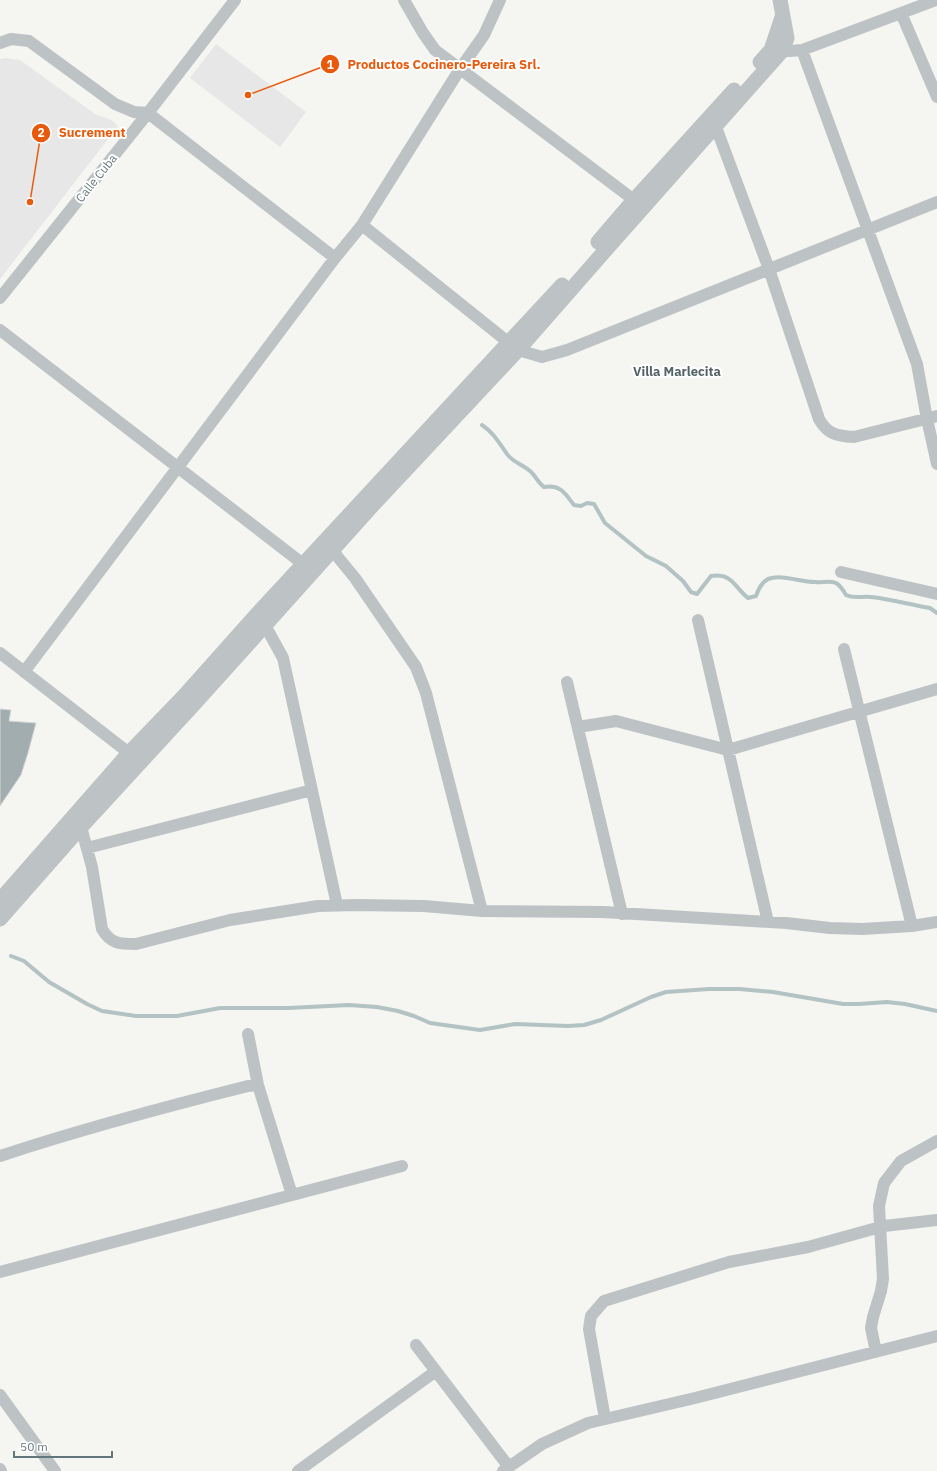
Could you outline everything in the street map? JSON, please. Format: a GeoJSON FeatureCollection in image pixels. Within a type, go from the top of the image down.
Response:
{"type":"FeatureCollection","features":[{"type":"Feature","properties":{"kind":"street","name":"Calle Cuba"},"geometry":{"type":"LineString","coordinates":[[0,298],[148,113],[235,0]]}},
{"type":"Feature","properties":{"kind":"street"},"geometry":{"type":"LineString","coordinates":[[404,0],[423,33],[435,50],[634,200]]}},
{"type":"Feature","properties":{"kind":"street"},"geometry":{"type":"LineString","coordinates":[[24,672],[335,258],[362,225],[460,69],[484,35],[500,0]]}},
{"type":"Feature","properties":{"kind":"street"},"geometry":{"type":"LineString","coordinates":[[776,50],[802,50],[936,0]]}},
{"type":"Feature","properties":{"kind":"street"},"geometry":{"type":"LineString","coordinates":[[0,919],[81,827],[196,702],[303,564],[610,245],[776,50],[782,19],[782,6]]}},
{"type":"Feature","properties":{"kind":"street"},"geometry":{"type":"LineString","coordinates":[[900,13],[937,97]]}},
{"type":"Feature","properties":{"kind":"street"},"geometry":{"type":"LineString","coordinates":[[0,42],[11,39],[29,41],[115,104],[134,112],[148,113],[335,258]]}},
{"type":"Feature","properties":{"kind":"street"},"geometry":{"type":"LineString","coordinates":[[802,50],[917,364],[932,417],[937,464]]}},
{"type":"Feature","properties":{"kind":"street"},"geometry":{"type":"LineString","coordinates":[[0,900],[129,753],[261,619],[332,550],[513,347],[572,273],[634,200],[714,121]]}},
{"type":"Feature","properties":{"kind":"street"},"geometry":{"type":"LineString","coordinates":[[714,121],[769,269],[818,419],[824,428],[840,436],[854,437],[932,417]]}},
{"type":"Feature","properties":{"kind":"street"},"geometry":{"type":"LineString","coordinates":[[362,225],[513,347],[542,356],[567,350],[937,202]]}},
{"type":"Feature","properties":{"kind":"street"},"geometry":{"type":"LineString","coordinates":[[0,330],[303,564]]}},
{"type":"Feature","properties":{"kind":"street"},"geometry":{"type":"LineString","coordinates":[[332,550],[355,578],[416,667],[426,693],[482,910]]}},
{"type":"Feature","properties":{"kind":"street"},"geometry":{"type":"LineString","coordinates":[[841,572],[937,594]]}},
{"type":"Feature","properties":{"kind":"street"},"geometry":{"type":"LineString","coordinates":[[261,619],[283,658],[337,906]]}},
{"type":"Feature","properties":{"kind":"street"},"geometry":{"type":"LineString","coordinates":[[698,620],[768,922]]}},
{"type":"Feature","properties":{"kind":"street"},"geometry":{"type":"LineString","coordinates":[[844,649],[912,926]]}},
{"type":"Feature","properties":{"kind":"street"},"geometry":{"type":"LineString","coordinates":[[0,653],[129,753]]}},
{"type":"Feature","properties":{"kind":"street"},"geometry":{"type":"LineString","coordinates":[[567,682],[622,914]]}},
{"type":"Feature","properties":{"kind":"street"},"geometry":{"type":"LineString","coordinates":[[578,727],[616,721],[728,750],[937,689]]}},
{"type":"Feature","properties":{"kind":"street"},"geometry":{"type":"LineString","coordinates":[[87,848],[312,790]]}},
{"type":"Feature","properties":{"kind":"street"},"geometry":{"type":"LineString","coordinates":[[81,827],[92,867],[102,928],[106,936],[112,941],[120,944],[136,944],[230,920],[318,906],[424,906],[482,910],[622,914],[862,929],[912,926],[937,922]]}},
{"type":"Feature","properties":{"kind":"street"},"geometry":{"type":"LineString","coordinates":[[248,1034],[258,1085],[292,1195]]}},
{"type":"Feature","properties":{"kind":"street"},"geometry":{"type":"LineString","coordinates":[[0,1156],[155,1109],[248,1086],[258,1085]]}},
{"type":"Feature","properties":{"kind":"street"},"geometry":{"type":"LineString","coordinates":[[876,1352],[871,1328],[883,1279],[878,1206],[884,1183],[901,1161],[937,1141]]}},
{"type":"Feature","properties":{"kind":"street"},"geometry":{"type":"LineString","coordinates":[[0,1272],[402,1166]]}},
{"type":"Feature","properties":{"kind":"street"},"geometry":{"type":"LineString","coordinates":[[605,1419],[589,1329],[591,1316],[604,1301],[729,1262],[808,1247],[880,1227],[937,1220]]}},
{"type":"Feature","properties":{"kind":"street"},"geometry":{"type":"LineString","coordinates":[[416,1345],[436,1370],[506,1469],[542,1444],[588,1423],[937,1336]]}},
{"type":"Feature","properties":{"kind":"street"},"geometry":{"type":"LineString","coordinates":[[298,1471],[436,1370]]}},
{"type":"Feature","properties":{"kind":"street"},"geometry":{"type":"LineString","coordinates":[[0,1395],[55,1471]]}},
{"type":"Feature","properties":{"kind":"shaded area"},"geometry":{"type":"Polygon","coordinates":[[[216,44],[306,112],[280,147],[190,78],[216,44]]]}},
{"type":"Feature","properties":{"kind":"shaded area"},"geometry":{"type":"Polygon","coordinates":[[[5,58],[20,60],[95,114],[111,120],[118,126],[0,279],[0,59],[5,58]]]}},
{"type":"Feature","properties":{"kind":"building"},"geometry":{"type":"Polygon","coordinates":[[[0,709],[11,710],[9,721],[36,723],[21,775],[0,806],[0,709]]]}},
{"type":"Feature","properties":{"kind":"waterway"},"geometry":{"type":"LineString","coordinates":[[482,425],[493,435],[510,457],[529,470],[544,487],[550,486],[562,490],[574,505],[581,506],[587,503],[594,504],[605,523],[646,556],[666,566],[683,581],[691,592],[697,594],[711,576],[718,576],[729,579],[748,598],[756,596],[759,589],[768,579],[779,577],[809,582],[833,582],[839,585],[846,595],[849,596],[871,597],[930,608],[937,613]]}},
{"type":"Feature","properties":{"kind":"waterway"},"geometry":{"type":"LineString","coordinates":[[11,956],[24,961],[49,982],[87,1004],[102,1011],[136,1016],[177,1016],[220,1008],[288,1008],[349,1005],[377,1007],[398,1011],[430,1023],[480,1030],[515,1024],[568,1026],[584,1025],[601,1020],[651,997],[666,992],[709,989],[739,989],[773,992],[843,1004],[887,1002],[905,1004],[937,1011]]}},
{"type":"Feature","properties":{"kind":"place","name":"Productos Cocinero-Pereira Srl."},"geometry":{"type":"Point","coordinates":[248,95]}},
{"type":"Feature","properties":{"kind":"place","name":"Sucrement"},"geometry":{"type":"Point","coordinates":[30,202]}},
{"type":"Feature","properties":{"kind":"district","name":"Villa Marlecita"},"geometry":{"type":"Point","coordinates":[677,371]}}]}
